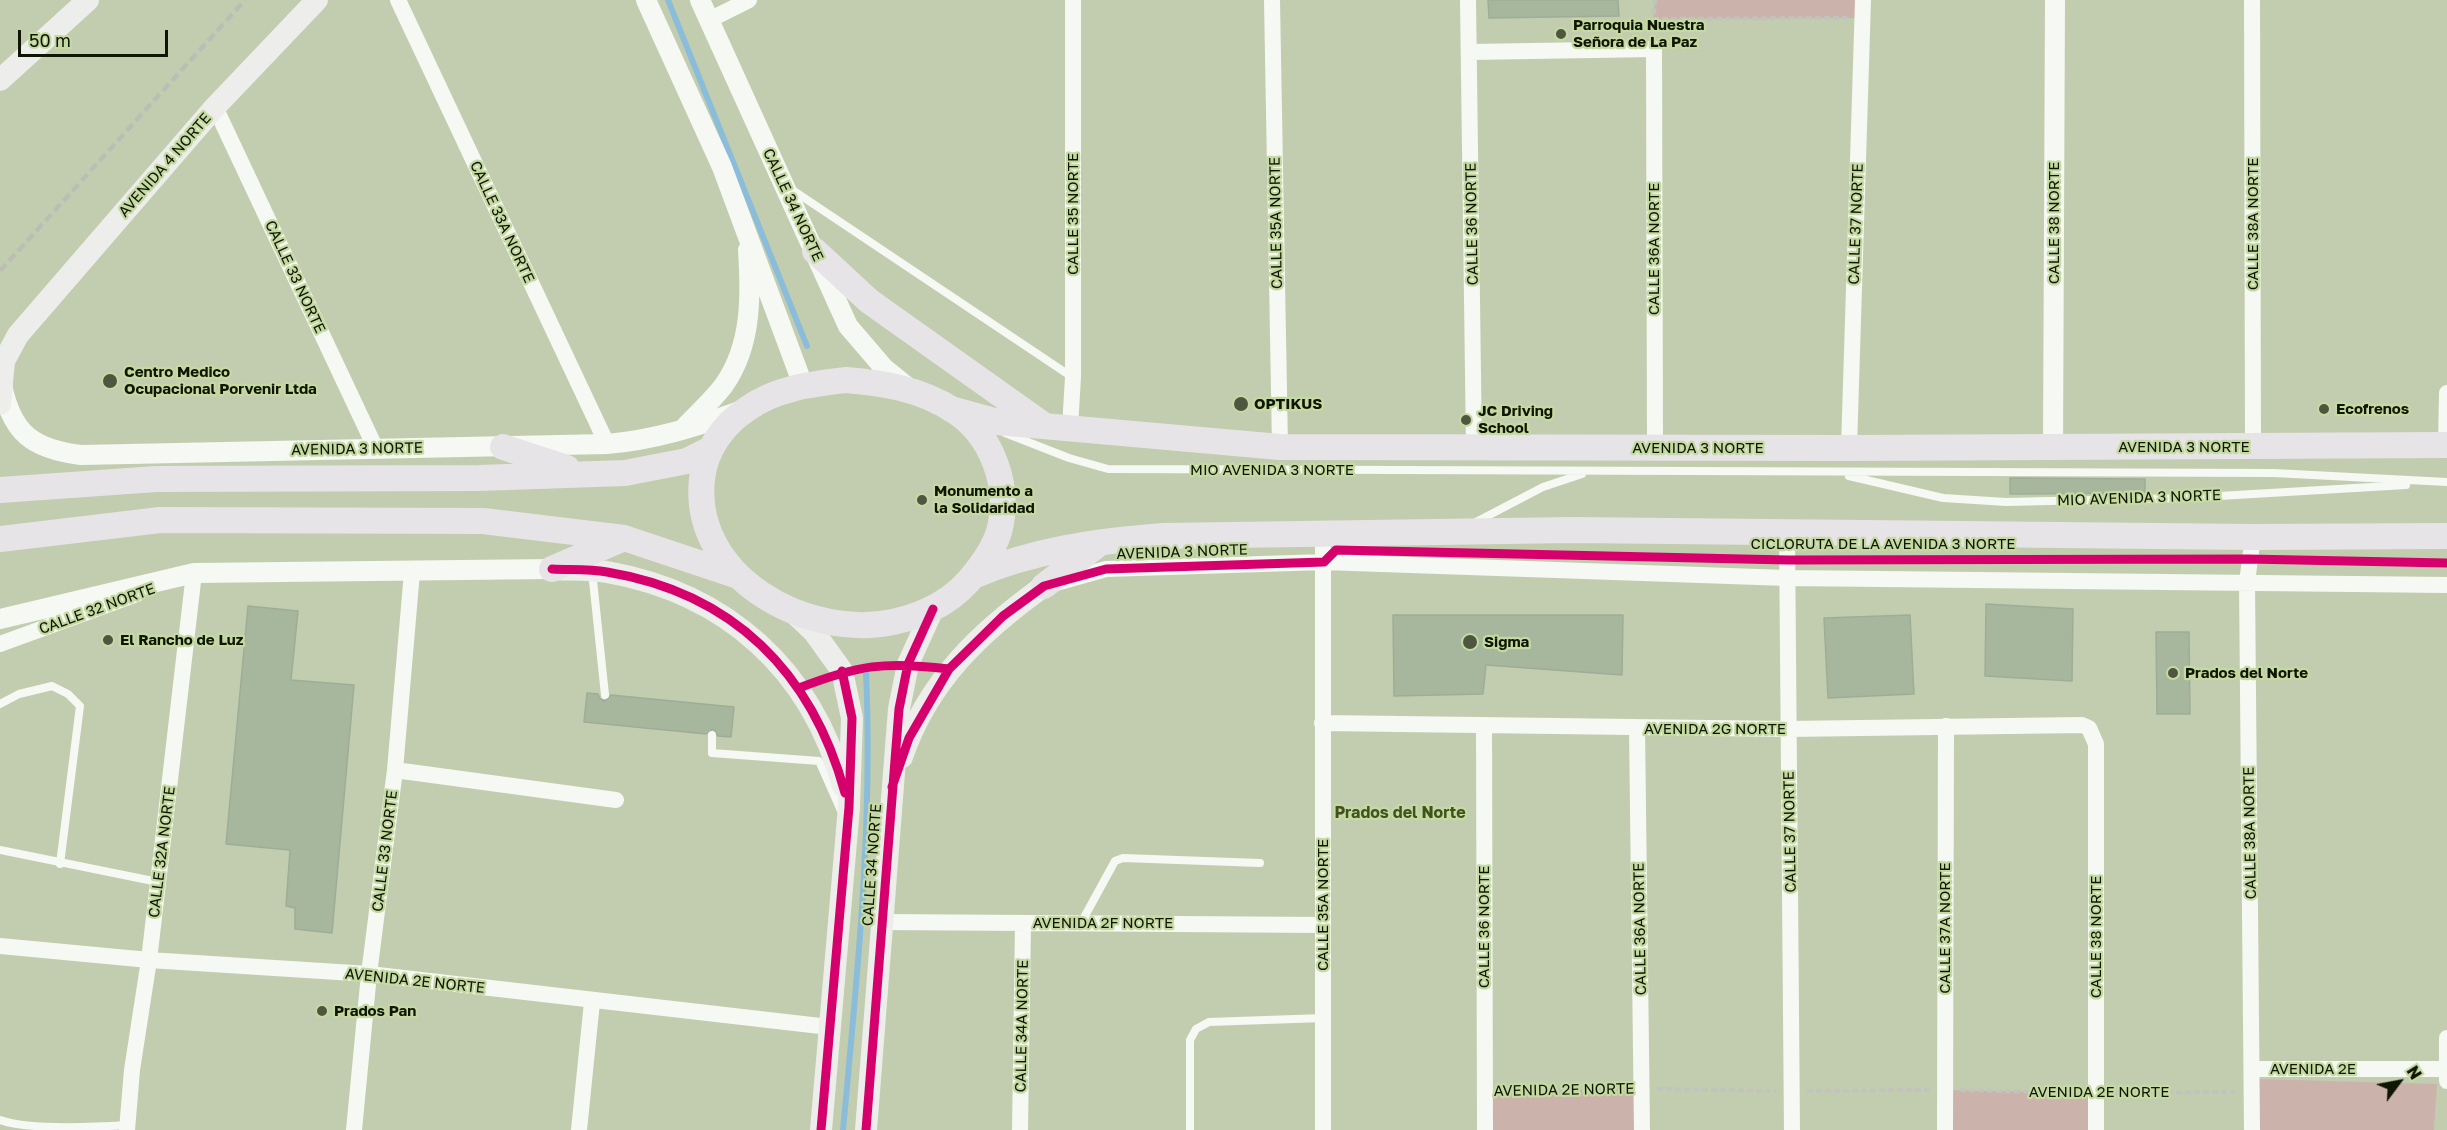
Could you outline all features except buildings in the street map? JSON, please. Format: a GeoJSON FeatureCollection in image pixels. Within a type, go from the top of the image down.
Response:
{"type":"FeatureCollection","features":[{"type":"Feature","properties":{"kind":"main road"},"geometry":{"type":"LineString","coordinates":[[0,80],[88,0]]}},
{"type":"Feature","properties":{"kind":"main road","name":"AVENIDA 4 NORTE"},"geometry":{"type":"LineString","coordinates":[[1,394],[4,361],[18,336],[215,107],[317,0]]}},
{"type":"Feature","properties":{"kind":"main road"},"geometry":{"type":"LineString","coordinates":[[815,251],[869,301],[1058,427]]}},
{"type":"Feature","properties":{"kind":"main road","name":"AVENIDA 3 NORTE"},"geometry":{"type":"LineString","coordinates":[[742,577],[728,564],[713,543],[703,517],[700,494],[703,471],[711,449],[724,427],[748,408],[773,395],[803,386],[846,380],[885,384],[912,391],[958,413],[998,422],[1280,447],[1849,448],[2446,445]]}},
{"type":"Feature","properties":{"kind":"main road"},"geometry":{"type":"LineString","coordinates":[[0,539],[160,520],[483,521],[624,538],[742,577],[772,601],[818,621],[852,626],[882,624],[933,609],[958,593],[989,555],[1000,529],[1003,494],[996,462],[976,429],[958,413]]}},
{"type":"Feature","properties":{"kind":"main road"},"geometry":{"type":"LineString","coordinates":[[503,447],[582,473]]}},
{"type":"Feature","properties":{"kind":"main road","name":"AVENIDA 3 NORTE"},"geometry":{"type":"LineString","coordinates":[[0,490],[156,479],[479,478],[646,470],[687,460],[711,449]]}},
{"type":"Feature","properties":{"kind":"main road","name":"AVENIDA 3 NORTE"},"geometry":{"type":"LineString","coordinates":[[973,576],[1032,555],[1102,542],[1163,536],[1323,536],[1461,531],[2253,537],[2447,536]]}},
{"type":"Feature","properties":{"kind":"main road"},"geometry":{"type":"LineString","coordinates":[[552,569],[624,538]]}},
{"type":"Feature","properties":{"kind":"main road"},"geometry":{"type":"LineString","coordinates":[[892,787],[909,738],[949,669],[1003,616],[1102,542]]}},
{"type":"Feature","properties":{"kind":"main road"},"geometry":{"type":"LineString","coordinates":[[552,569],[606,572],[680,592],[714,609],[745,631],[774,657],[799,688],[819,719],[834,754],[848,816]]}},
{"type":"Feature","properties":{"kind":"main road","name":"CALLE 34 NORTE"},"geometry":{"type":"LineString","coordinates":[[866,1130],[899,709],[908,664],[933,609]]}},
{"type":"Feature","properties":{"kind":"main road","name":"CALLE 34 NORTE"},"geometry":{"type":"LineString","coordinates":[[793,612],[814,632],[842,671],[852,718],[848,816],[821,1130]]}},
{"type":"Feature","properties":{"kind":"street","name":"CALLE 33A NORTE"},"geometry":{"type":"LineString","coordinates":[[398,0],[607,444]]}},
{"type":"Feature","properties":{"kind":"street"},"geometry":{"type":"LineString","coordinates":[[646,0],[746,226],[803,386]]}},
{"type":"Feature","properties":{"kind":"street","name":"CALLE 34 NORTE"},"geometry":{"type":"LineString","coordinates":[[700,0],[848,326],[884,368],[912,391]]}},
{"type":"Feature","properties":{"kind":"street"},"geometry":{"type":"LineString","coordinates":[[709,20],[749,0]]}},
{"type":"Feature","properties":{"kind":"street","name":"CALLE 35 NORTE"},"geometry":{"type":"LineString","coordinates":[[1058,427],[1073,377],[1073,0]]}},
{"type":"Feature","properties":{"kind":"street","name":"CALLE 35A NORTE"},"geometry":{"type":"LineString","coordinates":[[1272,0],[1280,447]]}},
{"type":"Feature","properties":{"kind":"street","name":"CALLE 36 NORTE"},"geometry":{"type":"LineString","coordinates":[[1468,0],[1474,448]]}},
{"type":"Feature","properties":{"kind":"street","name":"CALLE 37 NORTE"},"geometry":{"type":"LineString","coordinates":[[1849,448],[1863,0]]}},
{"type":"Feature","properties":{"kind":"street","name":"CALLE 38 NORTE"},"geometry":{"type":"LineString","coordinates":[[2053,446],[2055,0]]}},
{"type":"Feature","properties":{"kind":"street","name":"CALLE 38A NORTE"},"geometry":{"type":"LineString","coordinates":[[2252,0],[2253,447]]}},
{"type":"Feature","properties":{"kind":"street","name":"CALLE 36A NORTE"},"geometry":{"type":"LineString","coordinates":[[1470,52],[1654,50],[1655,448]]}},
{"type":"Feature","properties":{"kind":"street","name":"CALLE 33 NORTE"},"geometry":{"type":"LineString","coordinates":[[215,107],[375,447]]}},
{"type":"Feature","properties":{"kind":"street"},"geometry":{"type":"LineString","coordinates":[[680,432],[724,384],[743,344],[751,301],[746,226]]}},
{"type":"Feature","properties":{"kind":"street"},"geometry":{"type":"LineString","coordinates":[[2446,445],[2447,393]]}},
{"type":"Feature","properties":{"kind":"street","name":"AVENIDA 3 NORTE"},"geometry":{"type":"LineString","coordinates":[[1,394],[13,420],[31,440],[51,451],[81,455],[375,447],[607,444],[645,441],[680,432],[748,408]]}},
{"type":"Feature","properties":{"kind":"street","name":"CALLE 37 NORTE"},"geometry":{"type":"LineString","coordinates":[[1788,533],[1792,1130]]}},
{"type":"Feature","properties":{"kind":"street","name":"CALLE 35A NORTE"},"geometry":{"type":"LineString","coordinates":[[1323,536],[1323,1130]]}},
{"type":"Feature","properties":{"kind":"street","name":"CALLE 38A NORTE"},"geometry":{"type":"LineString","coordinates":[[2252,1130],[2247,582],[2253,537]]}},
{"type":"Feature","properties":{"kind":"street","name":"AVENIDA 3 NORTE"},"geometry":{"type":"LineString","coordinates":[[1044,586],[1106,569],[1323,562],[1788,578],[2447,585]]}},
{"type":"Feature","properties":{"kind":"street"},"geometry":{"type":"LineString","coordinates":[[0,619],[194,573],[552,569]]}},
{"type":"Feature","properties":{"kind":"street","name":"CALLE 33 NORTE"},"geometry":{"type":"LineString","coordinates":[[354,1130],[369,974],[395,770],[412,572]]}},
{"type":"Feature","properties":{"kind":"street","name":"CALLE 32 NORTE"},"geometry":{"type":"LineString","coordinates":[[0,644],[194,573]]}},
{"type":"Feature","properties":{"kind":"street","name":"CALLE 32A NORTE"},"geometry":{"type":"LineString","coordinates":[[128,1127],[132,1070],[149,960],[194,573]]}},
{"type":"Feature","properties":{"kind":"street","name":"AVENIDA 2G NORTE"},"geometry":{"type":"LineString","coordinates":[[1322,723],[1788,729],[2082,725],[2090,728],[2096,744]]}},
{"type":"Feature","properties":{"kind":"street","name":"CALLE 36 NORTE"},"geometry":{"type":"LineString","coordinates":[[1484,725],[1485,1130]]}},
{"type":"Feature","properties":{"kind":"street","name":"CALLE 37A NORTE"},"geometry":{"type":"LineString","coordinates":[[1945,1130],[1946,726]]}},
{"type":"Feature","properties":{"kind":"street","name":"CALLE 36A NORTE"},"geometry":{"type":"LineString","coordinates":[[1637,728],[1642,1130]]}},
{"type":"Feature","properties":{"kind":"street","name":"CALLE 38 NORTE"},"geometry":{"type":"LineString","coordinates":[[2096,744],[2096,1130]]}},
{"type":"Feature","properties":{"kind":"street"},"geometry":{"type":"LineString","coordinates":[[395,770],[616,800]]}},
{"type":"Feature","properties":{"kind":"street","name":"AVENIDA 2F NORTE"},"geometry":{"type":"LineString","coordinates":[[882,922],[1323,925]]}},
{"type":"Feature","properties":{"kind":"street","name":"CALLE 34A NORTE"},"geometry":{"type":"LineString","coordinates":[[1020,1130],[1023,923]]}},
{"type":"Feature","properties":{"kind":"street","name":"AVENIDA 2E NORTE"},"geometry":{"type":"LineString","coordinates":[[0,946],[149,960],[369,974],[592,1002],[830,1028]]}},
{"type":"Feature","properties":{"kind":"street"},"geometry":{"type":"LineString","coordinates":[[579,1130],[592,1002]]}},
{"type":"Feature","properties":{"kind":"street"},"geometry":{"type":"LineString","coordinates":[[2447,1038],[2447,1081]]}},
{"type":"Feature","properties":{"kind":"street","name":"AVENIDA 2E"},"geometry":{"type":"LineString","coordinates":[[2252,1069],[2446,1069]]}},
{"type":"Feature","properties":{"kind":"lane"},"geometry":{"type":"LineString","coordinates":[[783,184],[1073,377]]}},
{"type":"Feature","properties":{"kind":"lane","name":"MIO AVENIDA 3 NORTE"},"geometry":{"type":"LineString","coordinates":[[958,413],[1052,452],[1108,469],[2274,473],[2447,482]]}},
{"type":"Feature","properties":{"kind":"lane","name":"MIO AVENIDA 3 NORTE"},"geometry":{"type":"LineString","coordinates":[[1461,531],[1543,487],[1589,471]]}},
{"type":"Feature","properties":{"kind":"lane","name":"MIO AVENIDA 3 NORTE"},"geometry":{"type":"LineString","coordinates":[[1834,472],[1943,498],[2006,502],[2185,498],[2447,482]]}},
{"type":"Feature","properties":{"kind":"lane"},"geometry":{"type":"LineString","coordinates":[[592,571],[605,695]]}},
{"type":"Feature","properties":{"kind":"lane"},"geometry":{"type":"LineString","coordinates":[[0,704],[19,694],[52,686],[68,694],[80,706],[60,864]]}},
{"type":"Feature","properties":{"kind":"lane"},"geometry":{"type":"LineString","coordinates":[[712,735],[712,753],[819,761],[848,816]]}},
{"type":"Feature","properties":{"kind":"lane"},"geometry":{"type":"LineString","coordinates":[[0,850],[60,864],[158,882]]}},
{"type":"Feature","properties":{"kind":"lane"},"geometry":{"type":"LineString","coordinates":[[1081,923],[1115,861],[1123,858],[1260,863]]}},
{"type":"Feature","properties":{"kind":"lane"},"geometry":{"type":"LineString","coordinates":[[1190,1130],[1190,1040],[1196,1029],[1209,1022],[1323,1018]]}},
{"type":"Feature","properties":{"kind":"lane"},"geometry":{"type":"LineString","coordinates":[[0,1120],[19,1125],[128,1127]]}},
{"type":"Feature","properties":{"kind":"path"},"geometry":{"type":"LineString","coordinates":[[1654,0],[1653,19],[1862,18]]}},
{"type":"Feature","properties":{"kind":"shaded area"},"geometry":{"type":"Polygon","coordinates":[[[1655,0],[1863,0],[1862,18],[1653,19],[1655,0]]]}},
{"type":"Feature","properties":{"kind":"shaded area"},"geometry":{"type":"Polygon","coordinates":[[[2258,1079],[2437,1084],[2434,1130],[2258,1130],[2258,1079]]]}},
{"type":"Feature","properties":{"kind":"shaded area"},"geometry":{"type":"Polygon","coordinates":[[[1643,1088],[1642,1130],[1485,1130],[1485,1091],[1643,1088]]]}},
{"type":"Feature","properties":{"kind":"shaded area"},"geometry":{"type":"Polygon","coordinates":[[[1944,1090],[2096,1093],[2096,1130],[1945,1130],[1944,1090]]]}},
{"type":"Feature","properties":{"kind":"waterway"},"geometry":{"type":"LineString","coordinates":[[668,0],[807,346]]}},
{"type":"Feature","properties":{"kind":"waterway"},"geometry":{"type":"LineString","coordinates":[[843,1130],[865,845],[868,730],[866,673]]}},
{"type":"Feature","properties":{"kind":"railway"},"geometry":{"type":"LineString","coordinates":[[0,271],[245,0]]}},
{"type":"Feature","properties":{"kind":"cycle path","name":"CICLORUTA DE LA AVENIDA 3 NORTE"},"geometry":{"type":"LineString","coordinates":[[892,787],[909,738],[949,669],[1003,616],[1044,586],[1106,569],[1324,562],[1336,550],[1788,560],[2248,559],[2447,563]]}},
{"type":"Feature","properties":{"kind":"cycle path"},"geometry":{"type":"LineString","coordinates":[[552,569],[600,571],[652,583],[693,598],[729,619],[761,645],[788,675],[812,710],[830,750],[845,793]]}},
{"type":"Feature","properties":{"kind":"cycle path"},"geometry":{"type":"LineString","coordinates":[[866,1130],[899,709],[908,664],[933,609]]}},
{"type":"Feature","properties":{"kind":"cycle path"},"geometry":{"type":"LineString","coordinates":[[799,688],[838,674],[872,667],[907,665],[949,669]]}},
{"type":"Feature","properties":{"kind":"cycle path"},"geometry":{"type":"LineString","coordinates":[[821,1130],[849,807],[852,718],[842,671]]}},
{"type":"Feature","properties":{"kind":"place","name":"Parroquia Nuestra Señora de La Paz"},"geometry":{"type":"Point","coordinates":[1561,34]}},
{"type":"Feature","properties":{"kind":"place","name":"Centro Medico Ocupacional Porvenir Ltda"},"geometry":{"type":"Point","coordinates":[110,381]}},
{"type":"Feature","properties":{"kind":"place","name":"OPTIKUS"},"geometry":{"type":"Point","coordinates":[1241,404]}},
{"type":"Feature","properties":{"kind":"place","name":"Ecofrenos"},"geometry":{"type":"Point","coordinates":[2324,409]}},
{"type":"Feature","properties":{"kind":"place","name":"JC Driving School"},"geometry":{"type":"Point","coordinates":[1466,420]}},
{"type":"Feature","properties":{"kind":"place","name":"Monumento a la Solidaridad"},"geometry":{"type":"Point","coordinates":[922,500]}},
{"type":"Feature","properties":{"kind":"place","name":"El Rancho de Luz"},"geometry":{"type":"Point","coordinates":[108,640]}},
{"type":"Feature","properties":{"kind":"place","name":"Sigma"},"geometry":{"type":"Point","coordinates":[1470,642]}},
{"type":"Feature","properties":{"kind":"place","name":"Prados del Norte"},"geometry":{"type":"Point","coordinates":[2173,673]}},
{"type":"Feature","properties":{"kind":"place","name":"Prados Pan"},"geometry":{"type":"Point","coordinates":[322,1011]}},
{"type":"Feature","properties":{"kind":"district","name":"Prados del Norte"},"geometry":{"type":"Point","coordinates":[1400,813]}}]}
